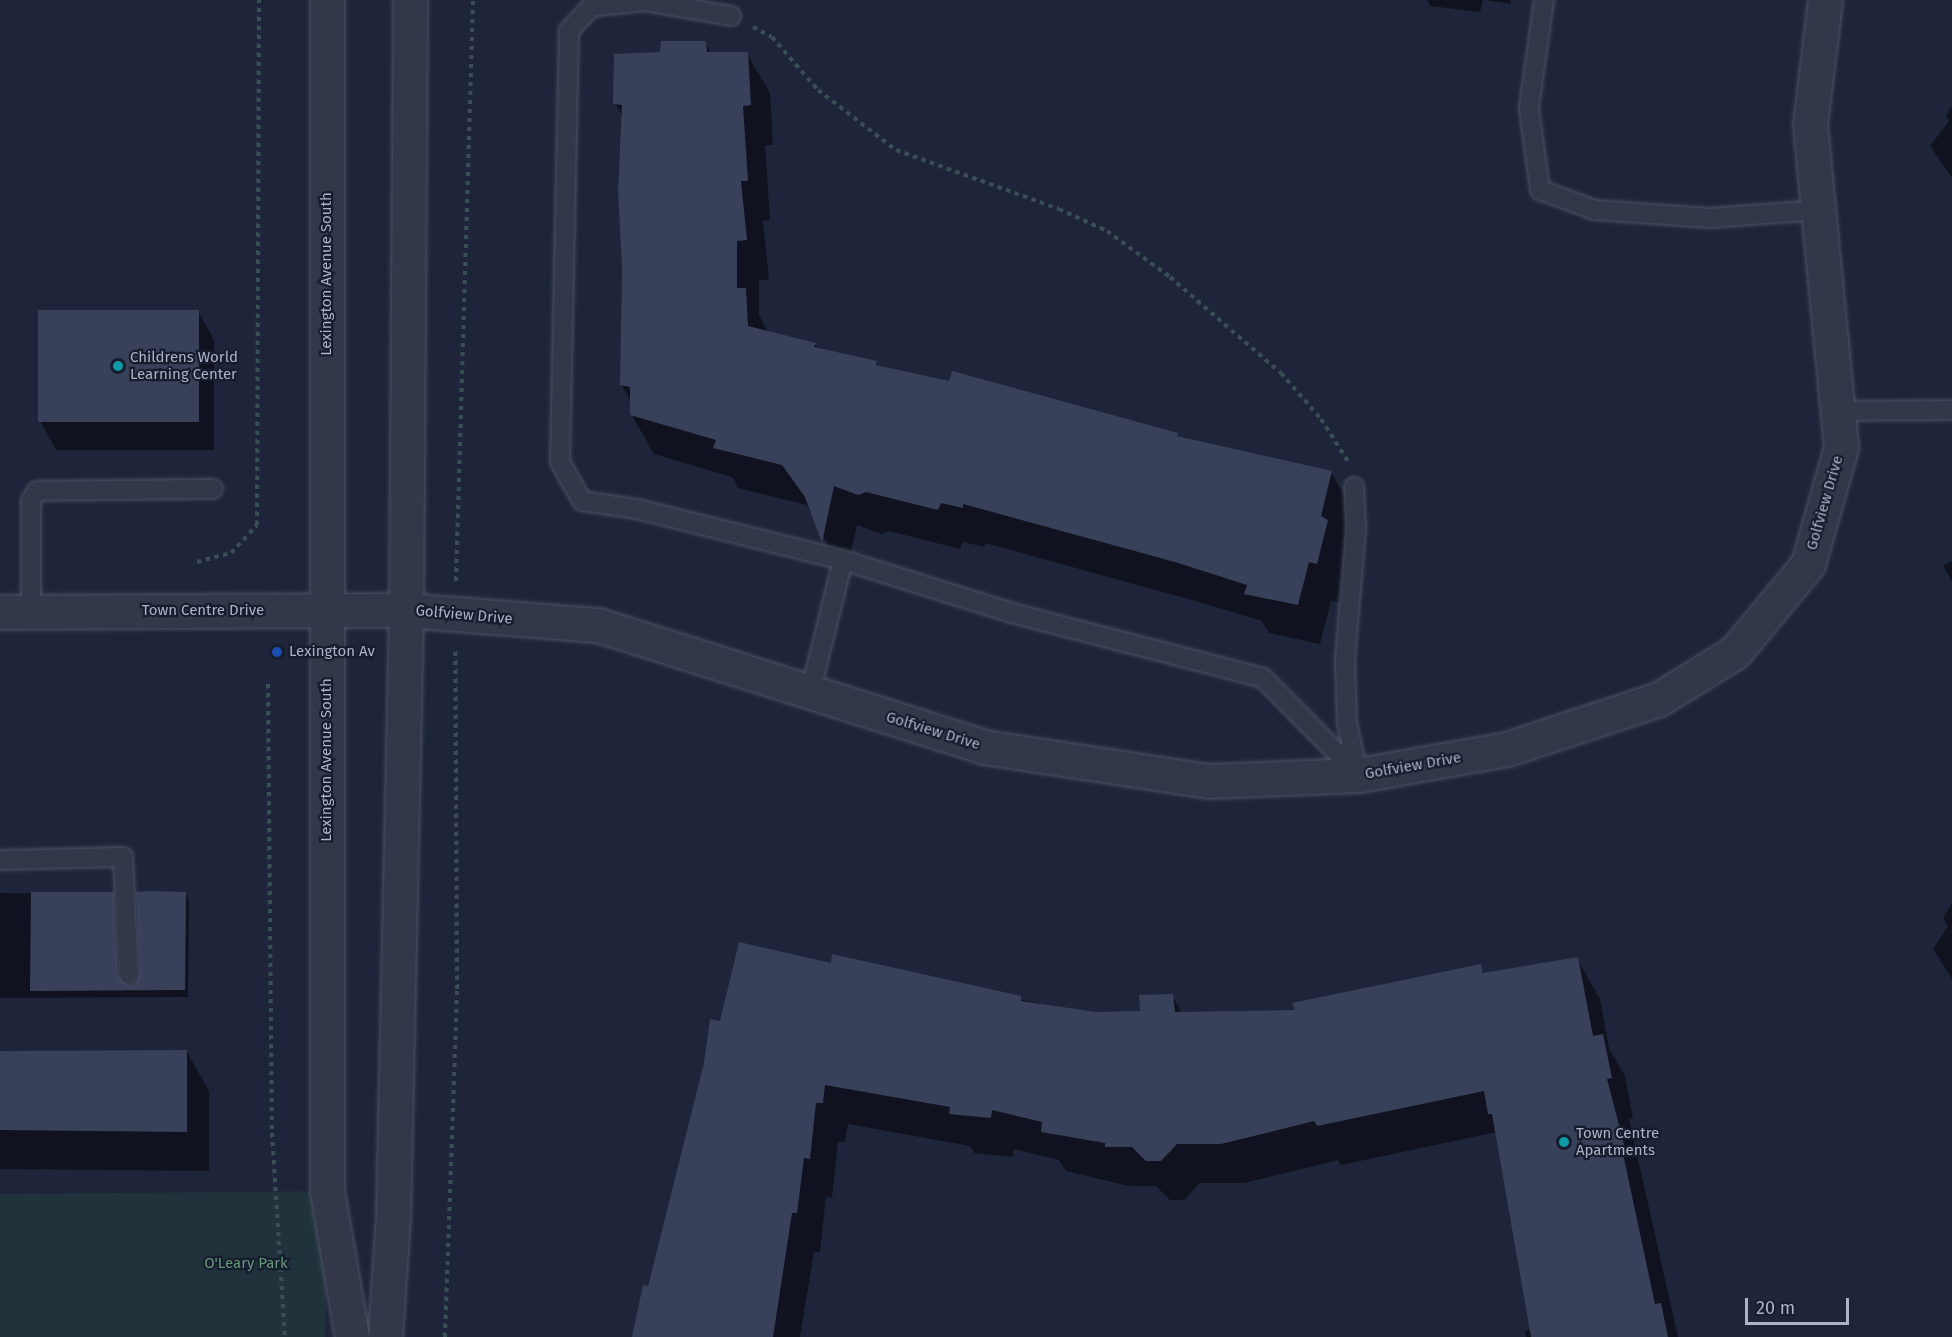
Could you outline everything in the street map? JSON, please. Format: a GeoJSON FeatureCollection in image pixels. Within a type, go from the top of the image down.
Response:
{"type":"FeatureCollection","features":[{"type":"Feature","properties":{"kind":"street","name":"Lexington Avenue South"},"geometry":{"type":"LineString","coordinates":[[327,0],[327,1191],[352,1337]]}},
{"type":"Feature","properties":{"kind":"street"},"geometry":{"type":"LineString","coordinates":[[385,1337],[393,1217],[406,610],[411,0]]}},
{"type":"Feature","properties":{"kind":"street","name":"Golfview Drive"},"geometry":{"type":"LineString","coordinates":[[406,610],[598,626],[984,747],[1208,781],[1359,775],[1507,749],[1659,699],[1735,652],[1808,564],[1841,447],[1810,124],[1826,0]]}},
{"type":"Feature","properties":{"kind":"street","name":"Town Centre Drive"},"geometry":{"type":"LineString","coordinates":[[16,612],[406,610]]}},
{"type":"Feature","properties":{"kind":"lane"},"geometry":{"type":"LineString","coordinates":[[1544,0],[1529,108],[1540,190],[1595,210],[1710,218],[1818,210]]}},
{"type":"Feature","properties":{"kind":"lane"},"geometry":{"type":"LineString","coordinates":[[731,16],[645,1],[591,7],[569,31],[560,462],[582,501],[636,509],[843,560],[1012,613],[1263,678],[1359,775]]}},
{"type":"Feature","properties":{"kind":"lane"},"geometry":{"type":"LineString","coordinates":[[1838,411],[1952,410]]}},
{"type":"Feature","properties":{"kind":"lane"},"geometry":{"type":"LineString","coordinates":[[1354,487],[1356,528],[1344,660],[1347,723],[1359,775]]}},
{"type":"Feature","properties":{"kind":"lane"},"geometry":{"type":"LineString","coordinates":[[16,612],[31,501],[37,491],[213,489]]}},
{"type":"Feature","properties":{"kind":"lane"},"geometry":{"type":"LineString","coordinates":[[810,693],[843,560]]}},
{"type":"Feature","properties":{"kind":"lane"},"geometry":{"type":"LineString","coordinates":[[0,860],[123,857],[129,975]]}},
{"type":"Feature","properties":{"kind":"path"},"geometry":{"type":"LineString","coordinates":[[197,562],[231,553],[257,525],[259,0]]}},
{"type":"Feature","properties":{"kind":"path"},"geometry":{"type":"LineString","coordinates":[[445,1337],[457,989],[456,614],[473,0]]}},
{"type":"Feature","properties":{"kind":"path"},"geometry":{"type":"LineString","coordinates":[[731,16],[772,37],[818,90],[896,150],[1059,209],[1107,231],[1170,277],[1281,373],[1322,419],[1348,459],[1354,487]]}},
{"type":"Feature","properties":{"kind":"path"},"geometry":{"type":"LineString","coordinates":[[268,684],[272,1133],[285,1337]]}},
{"type":"Feature","properties":{"kind":"green space","name":"O'Leary Park"},"geometry":{"type":"Polygon","coordinates":[[[327,1191],[325,1337],[0,1337],[0,1194],[327,1191]]]}},
{"type":"Feature","properties":{"kind":"building"},"geometry":{"type":"Polygon","coordinates":[[[661,41],[706,41],[707,52],[748,52],[751,105],[743,106],[748,181],[741,181],[747,240],[737,241],[737,288],[746,288],[748,326],[816,343],[814,347],[877,361],[876,365],[949,381],[952,371],[1178,433],[1177,436],[1332,471],[1321,516],[1328,520],[1317,564],[1309,562],[1298,605],[1244,594],[1247,585],[1175,562],[963,504],[963,508],[941,503],[938,510],[866,492],[858,495],[834,486],[822,543],[805,497],[782,465],[713,448],[716,440],[630,415],[630,387],[620,385],[622,268],[618,191],[622,105],[613,104],[614,54],[660,52],[661,41]]]}},
{"type":"Feature","properties":{"kind":"building","name":"Childrens World Learning Center"},"geometry":{"type":"Polygon","coordinates":[[[38,310],[199,310],[199,422],[38,422],[38,310]]]}},
{"type":"Feature","properties":{"kind":"building"},"geometry":{"type":"Polygon","coordinates":[[[31,892],[114,892],[118,976],[129,986],[136,984],[140,974],[136,892],[186,892],[185,990],[30,991],[31,892]]]}},
{"type":"Feature","properties":{"kind":"building","name":"Town Centre Apartments"},"geometry":{"type":"Polygon","coordinates":[[[739,942],[831,963],[832,954],[1021,996],[1021,1001],[1096,1012],[1140,1011],[1139,995],[1173,994],[1175,1012],[1295,1010],[1292,1003],[1481,964],[1483,973],[1578,957],[1593,1036],[1603,1034],[1612,1078],[1607,1079],[1625,1148],[1622,1149],[1655,1304],[1661,1303],[1668,1337],[1531,1337],[1492,1114],[1488,1114],[1484,1091],[1317,1126],[1314,1121],[1221,1144],[1177,1144],[1161,1161],[1146,1161],[1132,1147],[1105,1147],[1105,1143],[1041,1132],[1042,1122],[992,1110],[991,1118],[949,1114],[950,1107],[825,1085],[823,1103],[816,1103],[810,1159],[804,1158],[797,1213],[792,1213],[773,1337],[632,1337],[643,1285],[648,1286],[704,1063],[710,1019],[720,1021],[739,942]]]}},
{"type":"Feature","properties":{"kind":"building"},"geometry":{"type":"Polygon","coordinates":[[[187,1050],[187,1132],[0,1130],[0,1051],[187,1050]]]}},
{"type":"Feature","properties":{"kind":"place","name":"Childrens World Learning Center"},"geometry":{"type":"Point","coordinates":[118,366]}},
{"type":"Feature","properties":{"kind":"place","name":"Lexington Av"},"geometry":{"type":"Point","coordinates":[277,652]}},
{"type":"Feature","properties":{"kind":"place","name":"Town Centre Apartments"},"geometry":{"type":"Point","coordinates":[1564,1142]}}]}
